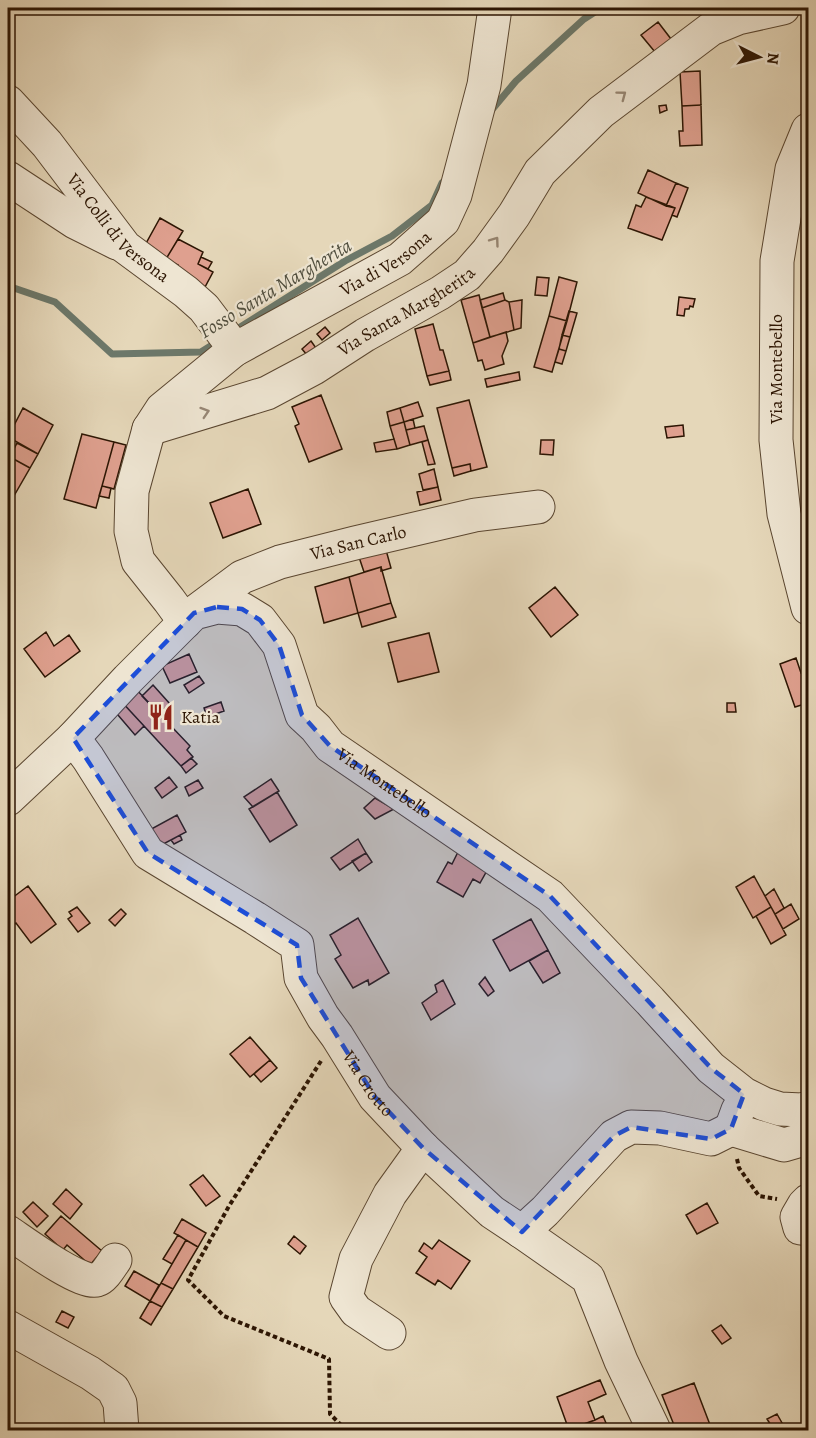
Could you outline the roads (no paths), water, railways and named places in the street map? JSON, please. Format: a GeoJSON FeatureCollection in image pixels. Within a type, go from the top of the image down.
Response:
{"type":"FeatureCollection","features":[{"type":"Feature","properties":{"kind":"street","name":"Via di Versona"},"geometry":{"type":"LineString","coordinates":[[149,429],[162,409],[226,339],[400,259],[443,221],[462,172],[484,85],[495,8]]}},
{"type":"Feature","properties":{"kind":"street","name":"Via Santa Margherita"},"geometry":{"type":"LineString","coordinates":[[149,429],[267,393],[314,368],[365,335],[440,293],[467,275],[514,215],[540,172],[600,112],[711,29],[738,18],[783,8]]}},
{"type":"Feature","properties":{"kind":"street","name":"Via Colli di Versona"},"geometry":{"type":"LineString","coordinates":[[8,102],[47,144],[125,247],[204,308],[226,339]]}},
{"type":"Feature","properties":{"kind":"street","name":"Via Montebello"},"geometry":{"type":"LineString","coordinates":[[808,130],[792,169],[777,261],[776,428],[784,513],[808,608]]}},
{"type":"Feature","properties":{"kind":"street"},"geometry":{"type":"LineString","coordinates":[[8,178],[75,222],[125,247]]}},
{"type":"Feature","properties":{"kind":"street"},"geometry":{"type":"LineString","coordinates":[[8,799],[73,738],[189,618],[169,600],[138,561],[131,531],[132,491],[149,429]]}},
{"type":"Feature","properties":{"kind":"street","name":"Via San Carlo"},"geometry":{"type":"LineString","coordinates":[[189,618],[242,577],[280,562],[475,515],[538,507]]}},
{"type":"Feature","properties":{"kind":"street","name":"Via Montebello"},"geometry":{"type":"LineString","coordinates":[[189,618],[217,607],[225,607],[242,609],[260,620],[279,645],[302,715],[330,746],[550,896],[711,1068],[744,1094],[780,1109],[808,1108]]}},
{"type":"Feature","properties":{"kind":"street","name":"Via Grotto"},"geometry":{"type":"LineString","coordinates":[[73,738],[148,853],[297,945],[301,978],[323,1017],[375,1097],[423,1148],[492,1212],[588,1278],[621,1361],[654,1431]]}},
{"type":"Feature","properties":{"kind":"street"},"geometry":{"type":"LineString","coordinates":[[731,1129],[744,1094]]}},
{"type":"Feature","properties":{"kind":"street"},"geometry":{"type":"LineString","coordinates":[[522,1232],[545,1211],[614,1136],[631,1127],[660,1128],[711,1139],[731,1129],[784,1144],[808,1138]]}},
{"type":"Feature","properties":{"kind":"street"},"geometry":{"type":"LineString","coordinates":[[389,1333],[356,1311],[346,1297],[356,1259],[390,1194],[423,1148]]}},
{"type":"Feature","properties":{"kind":"street"},"geometry":{"type":"LineString","coordinates":[[796,1200],[804,1204],[797,1217],[800,1228],[808,1229]]}},
{"type":"Feature","properties":{"kind":"street"},"geometry":{"type":"LineString","coordinates":[[8,1232],[74,1275],[91,1281],[100,1280],[115,1260]]}},
{"type":"Feature","properties":{"kind":"street"},"geometry":{"type":"LineString","coordinates":[[8,1327],[90,1373],[112,1389],[120,1403],[122,1431]]}},
{"type":"Feature","properties":{"kind":"waterway"},"geometry":{"type":"LineString","coordinates":[[490,112],[516,81],[584,19],[601,8]]}},
{"type":"Feature","properties":{"kind":"waterway","name":"Fosso Santa Margherita"},"geometry":{"type":"LineString","coordinates":[[234,331],[345,261],[392,236],[432,205],[442,183]]}},
{"type":"Feature","properties":{"kind":"waterway","name":"Fosso Santa Margherita"},"geometry":{"type":"LineString","coordinates":[[8,286],[55,302],[112,354],[201,352],[217,342]]}},
{"type":"Feature","properties":{"kind":"place","name":"Katia"},"geometry":{"type":"Point","coordinates":[161,717]}}]}
